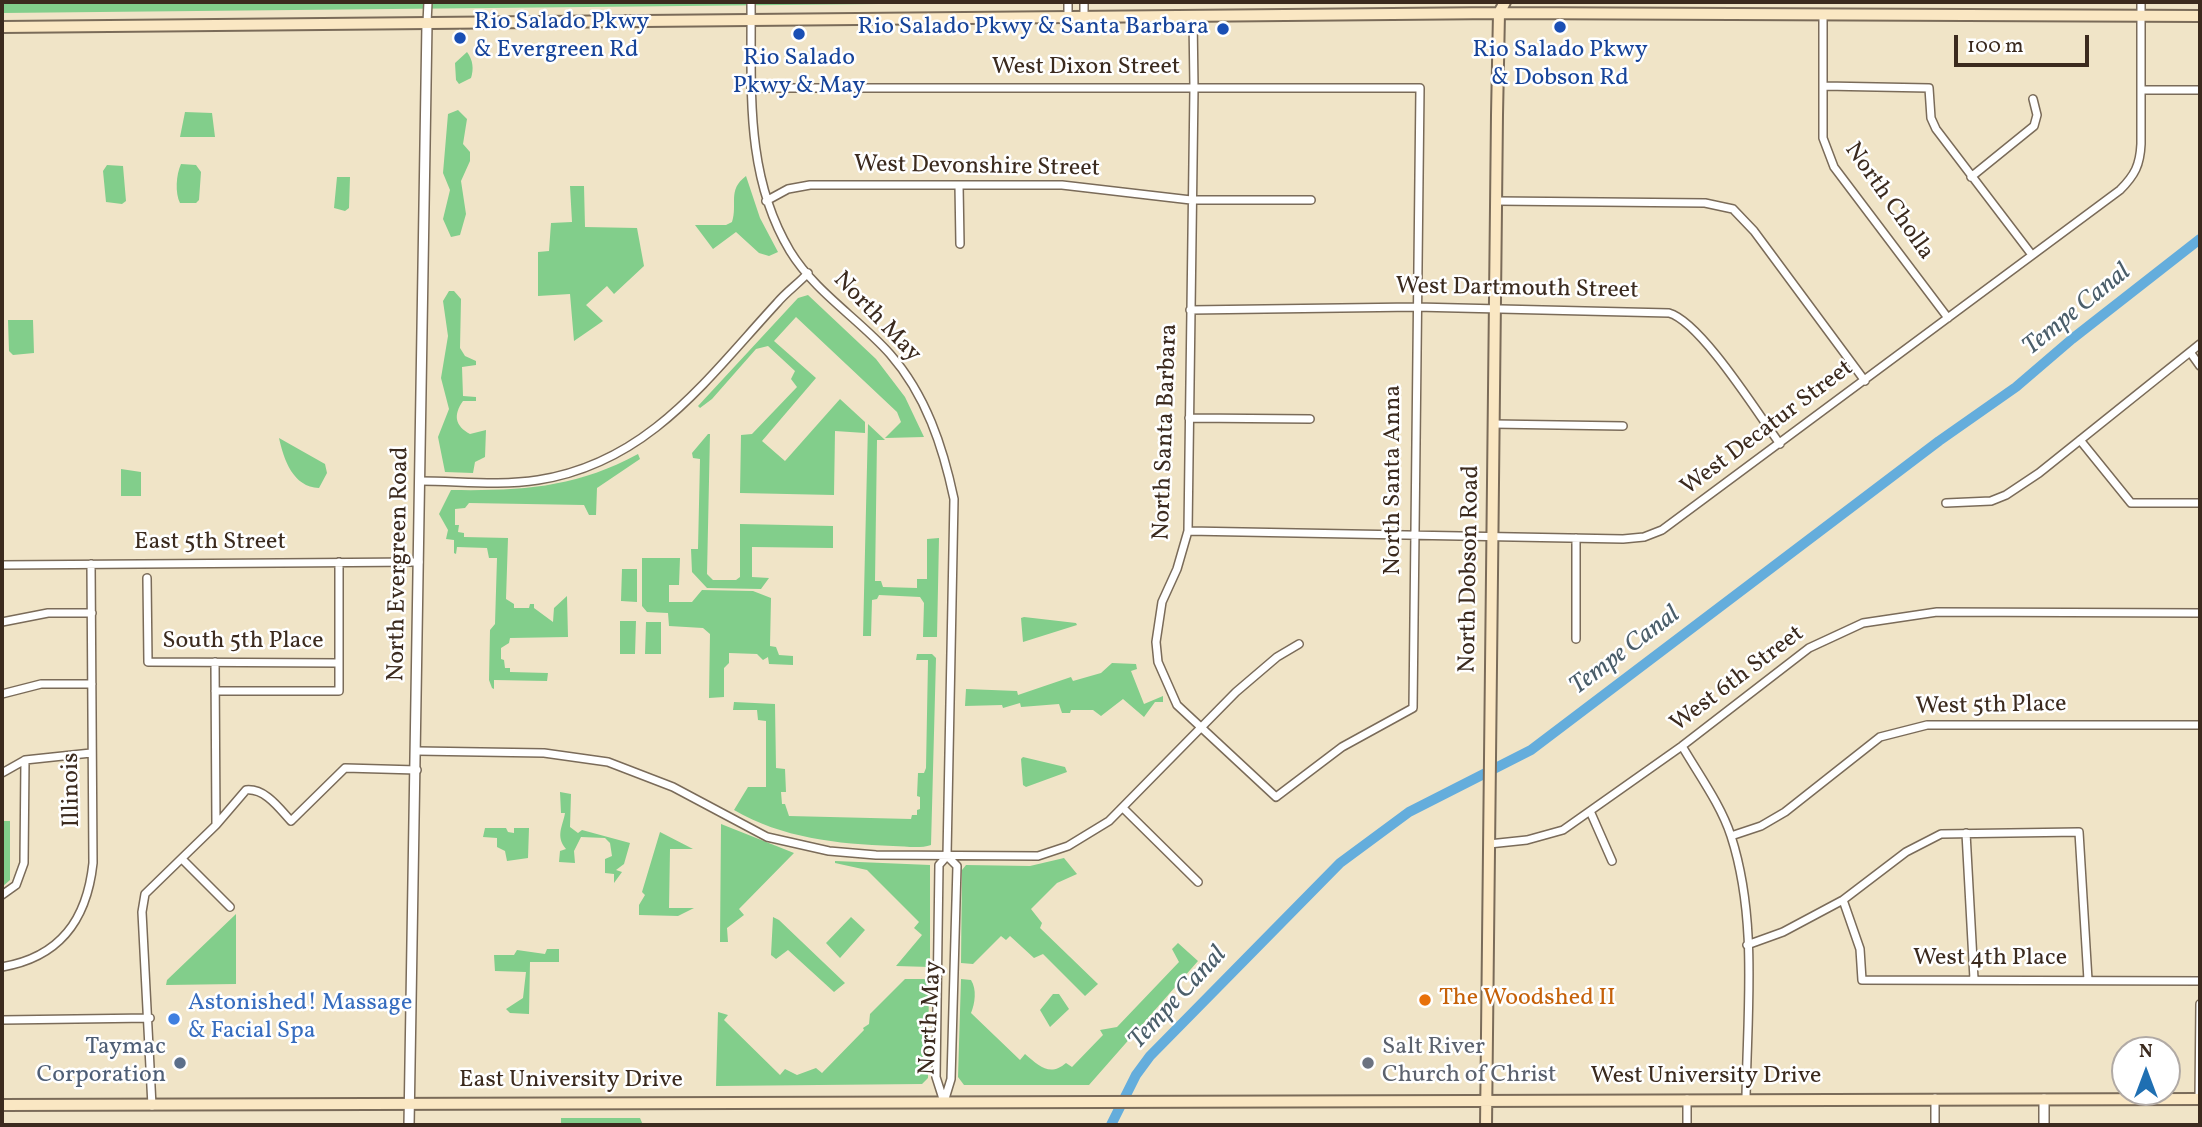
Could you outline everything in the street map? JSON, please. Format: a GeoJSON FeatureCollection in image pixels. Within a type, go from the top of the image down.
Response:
{"type":"FeatureCollection","features":[{"type":"Feature","properties":{"kind":"main road"},"geometry":{"type":"LineString","coordinates":[[1492,2],[1499,13]]}},
{"type":"Feature","properties":{"kind":"main road","name":"North Dobson Road"},"geometry":{"type":"LineString","coordinates":[[1486,1125],[1499,13],[1505,2]]}},
{"type":"Feature","properties":{"kind":"main road"},"geometry":{"type":"LineString","coordinates":[[2,27],[1499,13],[2200,16]]}},
{"type":"Feature","properties":{"kind":"main road","name":"West University Drive"},"geometry":{"type":"LineString","coordinates":[[1141,1100],[2200,1098]]}},
{"type":"Feature","properties":{"kind":"main road","name":"East University Drive"},"geometry":{"type":"LineString","coordinates":[[2,1105],[1141,1100]]}},
{"type":"Feature","properties":{"kind":"street"},"geometry":{"type":"LineString","coordinates":[[428,2],[428,23]]}},
{"type":"Feature","properties":{"kind":"street","name":"North May"},"geometry":{"type":"LineString","coordinates":[[751,2],[752,139],[766,201],[791,252],[808,274],[891,355],[910,381],[936,432],[948,473],[954,516],[947,856],[939,865],[936,1077],[944,1102]]}},
{"type":"Feature","properties":{"kind":"street"},"geometry":{"type":"LineString","coordinates":[[1068,2],[1068,17]]}},
{"type":"Feature","properties":{"kind":"street"},"geometry":{"type":"LineString","coordinates":[[1084,2],[1084,17]]}},
{"type":"Feature","properties":{"kind":"street","name":"West Decatur Street"},"geometry":{"type":"LineString","coordinates":[[1188,531],[1576,538],[1644,537],[1662,530],[1865,381],[2133,177],[2140,163],[2141,2]]}},
{"type":"Feature","properties":{"kind":"street","name":"North Cholla"},"geometry":{"type":"LineString","coordinates":[[1823,15],[1823,138],[1834,167],[1948,317]]}},
{"type":"Feature","properties":{"kind":"street","name":"North Santa Barbara"},"geometry":{"type":"LineString","coordinates":[[1193,17],[1188,531],[1177,569],[1162,602],[1156,642],[1166,685],[1177,705],[1276,797]]}},
{"type":"Feature","properties":{"kind":"street","name":"North Evergreen Road"},"geometry":{"type":"LineString","coordinates":[[409,1125],[428,23]]}},
{"type":"Feature","properties":{"kind":"street"},"geometry":{"type":"LineString","coordinates":[[1824,86],[1929,88],[1931,118],[1936,129],[2032,255]]}},
{"type":"Feature","properties":{"kind":"street","name":"West Dixon Street"},"geometry":{"type":"LineString","coordinates":[[751,88],[1420,88]]}},
{"type":"Feature","properties":{"kind":"street","name":"North Santa Anna"},"geometry":{"type":"LineString","coordinates":[[1276,797],[1342,747],[1413,708],[1420,88]]}},
{"type":"Feature","properties":{"kind":"street"},"geometry":{"type":"LineString","coordinates":[[2141,90],[2200,90]]}},
{"type":"Feature","properties":{"kind":"street"},"geometry":{"type":"LineString","coordinates":[[1971,177],[2034,125],[2037,115],[2033,99]]}},
{"type":"Feature","properties":{"kind":"street","name":"West Devonshire Street"},"geometry":{"type":"LineString","coordinates":[[766,201],[788,189],[810,185],[1062,185],[1191,200],[1311,200]]}},
{"type":"Feature","properties":{"kind":"street"},"geometry":{"type":"LineString","coordinates":[[959,185],[960,244]]}},
{"type":"Feature","properties":{"kind":"street"},"geometry":{"type":"LineString","coordinates":[[1496,201],[1705,203],[1733,209],[1749,225],[1865,381]]}},
{"type":"Feature","properties":{"kind":"street"},"geometry":{"type":"LineString","coordinates":[[420,481],[537,480],[604,462],[649,434],[687,402],[780,299],[808,274]]}},
{"type":"Feature","properties":{"kind":"street","name":"West Dartmouth Street"},"geometry":{"type":"LineString","coordinates":[[1190,310],[1416,307],[1495,311],[1655,312],[1680,316],[1697,332],[1780,444]]}},
{"type":"Feature","properties":{"kind":"street"},"geometry":{"type":"LineString","coordinates":[[1946,503],[1982,502],[2006,495],[2200,344]]}},
{"type":"Feature","properties":{"kind":"street"},"geometry":{"type":"LineString","coordinates":[[2190,352],[2200,366]]}},
{"type":"Feature","properties":{"kind":"street"},"geometry":{"type":"LineString","coordinates":[[1189,418],[1310,419]]}},
{"type":"Feature","properties":{"kind":"street"},"geometry":{"type":"LineString","coordinates":[[1493,424],[1623,426]]}},
{"type":"Feature","properties":{"kind":"street"},"geometry":{"type":"LineString","coordinates":[[2080,440],[2131,503],[2200,503]]}},
{"type":"Feature","properties":{"kind":"street"},"geometry":{"type":"LineString","coordinates":[[1576,538],[1576,639]]}},
{"type":"Feature","properties":{"kind":"street"},"geometry":{"type":"LineString","coordinates":[[215,691],[339,691],[339,562]]}},
{"type":"Feature","properties":{"kind":"street","name":"East 5th Street"},"geometry":{"type":"LineString","coordinates":[[2,565],[419,562]]}},
{"type":"Feature","properties":{"kind":"street","name":"Illinois"},"geometry":{"type":"LineString","coordinates":[[2,967],[31,960],[52,948],[83,912],[90,891],[93,863],[91,564]]}},
{"type":"Feature","properties":{"kind":"street","name":"South 5th Place"},"geometry":{"type":"LineString","coordinates":[[148,578],[148,662],[338,663]]}},
{"type":"Feature","properties":{"kind":"street","name":"West 6th Street"},"geometry":{"type":"LineString","coordinates":[[1489,844],[1563,830],[1682,747],[1809,648],[1863,623],[1937,612],[2200,613]]}},
{"type":"Feature","properties":{"kind":"street"},"geometry":{"type":"LineString","coordinates":[[2,622],[48,613],[92,613]]}},
{"type":"Feature","properties":{"kind":"street"},"geometry":{"type":"LineString","coordinates":[[417,751],[544,753],[589,758],[655,779],[741,824],[778,839],[854,855],[1038,856],[1093,833],[1123,808],[1256,674],[1299,644]]}},
{"type":"Feature","properties":{"kind":"street"},"geometry":{"type":"LineString","coordinates":[[215,662],[216,825]]}},
{"type":"Feature","properties":{"kind":"street"},"geometry":{"type":"LineString","coordinates":[[2,694],[41,684],[92,684]]}},
{"type":"Feature","properties":{"kind":"street","name":"West 5th Place"},"geometry":{"type":"LineString","coordinates":[[1731,835],[1761,826],[1786,812],[1864,748],[1880,737],[1901,729],[1927,725],[2200,725]]}},
{"type":"Feature","properties":{"kind":"street"},"geometry":{"type":"LineString","coordinates":[[1682,747],[1731,835],[1744,896],[1747,945],[1746,1099]]}},
{"type":"Feature","properties":{"kind":"street"},"geometry":{"type":"LineString","coordinates":[[2,773],[25,760],[91,753]]}},
{"type":"Feature","properties":{"kind":"street"},"geometry":{"type":"LineString","coordinates":[[2,895],[16,885],[24,863],[25,760]]}},
{"type":"Feature","properties":{"kind":"street"},"geometry":{"type":"LineString","coordinates":[[152,1106],[150,1018],[142,912],[145,894],[216,825],[246,790],[255,789],[265,795],[291,821],[345,768],[416,769]]}},
{"type":"Feature","properties":{"kind":"street"},"geometry":{"type":"LineString","coordinates":[[1123,808],[1198,882]]}},
{"type":"Feature","properties":{"kind":"street"},"geometry":{"type":"LineString","coordinates":[[1590,811],[1612,861]]}},
{"type":"Feature","properties":{"kind":"street"},"geometry":{"type":"LineString","coordinates":[[1747,945],[1789,929],[1843,900],[1922,842],[1941,835],[2079,832],[2088,980]]}},
{"type":"Feature","properties":{"kind":"street"},"geometry":{"type":"LineString","coordinates":[[1966,833],[1974,979]]}},
{"type":"Feature","properties":{"kind":"street","name":"North May"},"geometry":{"type":"LineString","coordinates":[[944,1102],[951,1079],[957,866],[947,856]]}},
{"type":"Feature","properties":{"kind":"street"},"geometry":{"type":"LineString","coordinates":[[182,859],[230,907]]}},
{"type":"Feature","properties":{"kind":"street","name":"West 4th Place"},"geometry":{"type":"LineString","coordinates":[[1843,900],[1860,949],[1862,980],[2200,981]]}},
{"type":"Feature","properties":{"kind":"street"},"geometry":{"type":"LineString","coordinates":[[2200,1004],[2200,1098]]}},
{"type":"Feature","properties":{"kind":"street"},"geometry":{"type":"LineString","coordinates":[[2,1020],[150,1018]]}},
{"type":"Feature","properties":{"kind":"street"},"geometry":{"type":"LineString","coordinates":[[1935,1098],[1935,1125]]}},
{"type":"Feature","properties":{"kind":"street"},"geometry":{"type":"LineString","coordinates":[[2044,1098],[2044,1125]]}},
{"type":"Feature","properties":{"kind":"street"},"geometry":{"type":"LineString","coordinates":[[1687,1125],[1688,1099]]}},
{"type":"Feature","properties":{"kind":"green space"},"geometry":{"type":"Polygon","coordinates":[[[2,2],[1074,2],[2,13],[2,2]]]}},
{"type":"Feature","properties":{"kind":"green space"},"geometry":{"type":"Polygon","coordinates":[[[467,52],[472,61],[472,75],[459,84],[456,80],[455,63],[467,52]]]}},
{"type":"Feature","properties":{"kind":"green space"},"geometry":{"type":"Polygon","coordinates":[[[458,110],[467,119],[463,144],[470,152],[470,161],[461,181],[466,214],[460,235],[451,237],[443,219],[450,190],[443,173],[448,114],[458,110]]]}},
{"type":"Feature","properties":{"kind":"green space"},"geometry":{"type":"Polygon","coordinates":[[[185,112],[212,113],[215,137],[180,137],[185,112]]]}},
{"type":"Feature","properties":{"kind":"green space"},"geometry":{"type":"Polygon","coordinates":[[[181,164],[196,165],[201,172],[199,200],[196,203],[180,203],[178,199],[177,184],[181,164]]]}},
{"type":"Feature","properties":{"kind":"green space"},"geometry":{"type":"Polygon","coordinates":[[[107,165],[123,166],[126,201],[122,204],[106,202],[103,171],[107,165]]]}},
{"type":"Feature","properties":{"kind":"green space"},"geometry":{"type":"Polygon","coordinates":[[[746,176],[760,218],[778,252],[769,256],[759,253],[736,232],[713,249],[695,225],[726,225],[732,222],[735,192],[740,181],[746,176]]]}},
{"type":"Feature","properties":{"kind":"green space"},"geometry":{"type":"Polygon","coordinates":[[[337,177],[350,177],[349,208],[345,211],[334,208],[337,177]]]}},
{"type":"Feature","properties":{"kind":"green space"},"geometry":{"type":"Polygon","coordinates":[[[570,186],[584,186],[585,227],[637,228],[644,266],[614,294],[607,286],[586,305],[603,321],[574,341],[570,294],[538,296],[538,252],[549,251],[551,223],[572,222],[570,186]]]}},
{"type":"Feature","properties":{"kind":"green space"},"geometry":{"type":"Polygon","coordinates":[[[449,291],[454,291],[461,299],[460,348],[465,356],[476,361],[476,365],[462,367],[463,396],[476,397],[476,401],[463,401],[457,420],[470,434],[486,430],[485,457],[475,462],[473,473],[445,472],[438,437],[449,409],[441,378],[448,336],[443,301],[449,291]]]}},
{"type":"Feature","properties":{"kind":"green space"},"geometry":{"type":"Polygon","coordinates":[[[808,295],[876,359],[905,397],[924,437],[885,438],[901,422],[897,412],[796,317],[774,341],[816,378],[762,441],[785,461],[840,399],[865,422],[865,433],[835,431],[834,495],[740,493],[741,435],[752,434],[797,387],[791,379],[795,371],[768,346],[756,349],[712,399],[700,408],[698,406],[798,298],[808,295]]]}},
{"type":"Feature","properties":{"kind":"green space"},"geometry":{"type":"Polygon","coordinates":[[[8,320],[33,320],[34,353],[13,355],[9,351],[8,320]]]}},
{"type":"Feature","properties":{"kind":"green space"},"geometry":{"type":"Polygon","coordinates":[[[868,424],[885,440],[877,440],[875,581],[881,581],[883,587],[917,588],[917,579],[927,579],[927,539],[939,538],[937,637],[923,637],[924,603],[920,597],[879,595],[872,600],[871,636],[863,636],[868,424]]]}},
{"type":"Feature","properties":{"kind":"green space"},"geometry":{"type":"Polygon","coordinates":[[[708,434],[707,574],[713,580],[736,580],[740,577],[740,524],[833,526],[833,548],[752,547],[752,577],[769,578],[761,589],[707,588],[692,572],[691,549],[698,549],[700,459],[693,458],[692,453],[708,434]]]}},
{"type":"Feature","properties":{"kind":"green space"},"geometry":{"type":"Polygon","coordinates":[[[279,438],[325,464],[327,473],[319,488],[302,483],[296,478],[287,463],[279,438]]]}},
{"type":"Feature","properties":{"kind":"green space"},"geometry":{"type":"Polygon","coordinates":[[[638,454],[640,459],[597,488],[596,515],[589,515],[584,505],[469,503],[465,508],[455,509],[455,525],[459,525],[458,532],[464,533],[464,537],[508,538],[506,599],[514,604],[514,608],[529,608],[530,604],[534,604],[534,608],[553,622],[554,608],[567,596],[568,637],[510,638],[509,643],[501,648],[501,659],[504,660],[505,668],[510,668],[510,672],[548,673],[547,681],[494,680],[494,689],[492,688],[489,680],[490,630],[495,624],[497,558],[489,558],[487,548],[457,547],[456,554],[454,553],[454,540],[446,539],[448,530],[439,514],[451,490],[501,490],[570,481],[638,454]]]}},
{"type":"Feature","properties":{"kind":"green space"},"geometry":{"type":"Polygon","coordinates":[[[121,469],[141,472],[141,496],[121,496],[121,469]]]}},
{"type":"Feature","properties":{"kind":"green space"},"geometry":{"type":"Polygon","coordinates":[[[642,558],[680,558],[679,585],[669,585],[669,602],[692,602],[702,590],[753,591],[771,598],[770,646],[776,647],[779,655],[793,656],[793,665],[769,664],[768,657],[763,660],[757,654],[729,653],[729,663],[724,668],[724,697],[709,698],[710,634],[703,628],[669,626],[668,613],[647,612],[642,606],[642,558]]]}},
{"type":"Feature","properties":{"kind":"green space"},"geometry":{"type":"Polygon","coordinates":[[[622,569],[637,569],[637,602],[621,601],[622,569]]]}},
{"type":"Feature","properties":{"kind":"green space"},"geometry":{"type":"Polygon","coordinates":[[[1021,618],[1077,625],[1023,642],[1021,618]]]}},
{"type":"Feature","properties":{"kind":"green space"},"geometry":{"type":"Polygon","coordinates":[[[620,621],[636,621],[635,654],[620,654],[620,621]]]}},
{"type":"Feature","properties":{"kind":"green space"},"geometry":{"type":"Polygon","coordinates":[[[646,622],[661,622],[661,654],[645,654],[646,622]]]}},
{"type":"Feature","properties":{"kind":"green space"},"geometry":{"type":"Polygon","coordinates":[[[917,654],[932,654],[936,658],[931,845],[872,845],[810,838],[752,820],[734,810],[748,787],[766,787],[766,721],[758,720],[757,710],[733,710],[734,702],[775,704],[776,768],[785,769],[786,792],[781,792],[782,804],[785,804],[789,816],[911,819],[912,815],[917,815],[917,810],[920,809],[920,797],[917,796],[918,773],[924,773],[926,768],[928,660],[916,660],[917,654]]]}},
{"type":"Feature","properties":{"kind":"green space"},"geometry":{"type":"Polygon","coordinates":[[[1112,663],[1136,664],[1137,669],[1131,671],[1144,704],[1163,696],[1163,702],[1155,702],[1144,717],[1123,699],[1101,716],[1093,710],[1071,710],[1070,713],[1062,713],[1059,704],[1021,707],[1020,703],[1003,708],[1002,705],[965,706],[966,689],[1017,691],[1018,695],[1071,677],[1073,681],[1101,673],[1112,663]]]}},
{"type":"Feature","properties":{"kind":"green space"},"geometry":{"type":"Polygon","coordinates":[[[1023,757],[1065,767],[1067,772],[1026,787],[1023,785],[1023,757]]]}},
{"type":"Feature","properties":{"kind":"green space"},"geometry":{"type":"Polygon","coordinates":[[[560,792],[571,794],[570,827],[578,833],[582,830],[630,843],[624,864],[616,870],[622,872],[614,883],[614,874],[605,873],[605,859],[612,856],[610,843],[605,838],[581,837],[574,851],[575,863],[559,862],[560,851],[566,849],[560,835],[565,813],[561,813],[560,792]]]}},
{"type":"Feature","properties":{"kind":"green space"},"geometry":{"type":"Polygon","coordinates":[[[2,821],[10,821],[10,880],[2,887],[2,821]]]}},
{"type":"Feature","properties":{"kind":"green space"},"geometry":{"type":"Polygon","coordinates":[[[721,824],[794,853],[739,909],[744,915],[727,928],[728,942],[720,942],[721,824]]]}},
{"type":"Feature","properties":{"kind":"green space"},"geometry":{"type":"Polygon","coordinates":[[[485,828],[506,828],[508,832],[514,833],[514,828],[529,828],[528,858],[507,861],[505,851],[497,847],[497,838],[483,837],[485,828]]]}},
{"type":"Feature","properties":{"kind":"green space"},"geometry":{"type":"Polygon","coordinates":[[[660,832],[693,849],[670,849],[669,908],[694,908],[678,916],[639,915],[639,905],[645,895],[642,892],[660,832]]]}},
{"type":"Feature","properties":{"kind":"green space"},"geometry":{"type":"Polygon","coordinates":[[[1064,858],[1077,874],[1057,883],[1031,909],[1042,923],[1040,928],[1098,984],[1085,996],[1043,954],[1034,958],[1010,936],[1006,940],[1001,936],[973,964],[961,963],[962,870],[966,865],[1030,866],[1064,858]]]}},
{"type":"Feature","properties":{"kind":"green space"},"geometry":{"type":"Polygon","coordinates":[[[835,861],[930,865],[930,967],[896,966],[922,935],[914,928],[919,922],[867,870],[835,861]]]}},
{"type":"Feature","properties":{"kind":"green space"},"geometry":{"type":"Polygon","coordinates":[[[236,914],[236,984],[166,985],[167,980],[236,914]]]}},
{"type":"Feature","properties":{"kind":"green space"},"geometry":{"type":"Polygon","coordinates":[[[773,917],[845,983],[834,992],[788,950],[776,959],[771,955],[773,917]]]}},
{"type":"Feature","properties":{"kind":"green space"},"geometry":{"type":"Polygon","coordinates":[[[851,917],[865,930],[840,958],[826,943],[851,917]]]}},
{"type":"Feature","properties":{"kind":"green space"},"geometry":{"type":"Polygon","coordinates":[[[1178,943],[1198,961],[1089,1085],[964,1085],[958,1077],[961,979],[971,980],[974,988],[971,1013],[1020,1060],[1025,1054],[1045,1068],[1055,1069],[1066,1063],[1072,1067],[1103,1035],[1100,1030],[1117,1027],[1179,962],[1172,949],[1178,943]]]}},
{"type":"Feature","properties":{"kind":"green space"},"geometry":{"type":"Polygon","coordinates":[[[547,949],[559,949],[559,962],[530,962],[529,1014],[510,1013],[506,1009],[523,998],[526,972],[495,971],[494,955],[514,955],[517,950],[545,954],[547,949]]]}},
{"type":"Feature","properties":{"kind":"green space"},"geometry":{"type":"Polygon","coordinates":[[[905,979],[929,979],[928,1078],[922,1084],[716,1086],[718,1012],[728,1015],[724,1020],[780,1075],[785,1069],[797,1075],[816,1068],[822,1073],[869,1024],[870,1014],[905,979]]]}},
{"type":"Feature","properties":{"kind":"green space"},"geometry":{"type":"Polygon","coordinates":[[[1053,994],[1059,994],[1069,1009],[1050,1027],[1040,1010],[1053,994]]]}},
{"type":"Feature","properties":{"kind":"green space"},"geometry":{"type":"Polygon","coordinates":[[[561,1118],[640,1118],[643,1125],[561,1125],[561,1118]]]}},
{"type":"Feature","properties":{"kind":"waterway","name":"Tempe Canal"},"geometry":{"type":"LineString","coordinates":[[1111,1125],[1136,1075],[1150,1056],[1340,863],[1409,812],[1531,750],[1939,441],[2016,387],[2072,339],[2200,239]]}},
{"type":"Feature","properties":{"kind":"place","name":"Rio Salado Pkwy & Dobson Rd"},"geometry":{"type":"Point","coordinates":[1560,27]}},
{"type":"Feature","properties":{"kind":"place","name":"Rio Salado Pkwy & Santa Barbara"},"geometry":{"type":"Point","coordinates":[1223,29]}},
{"type":"Feature","properties":{"kind":"place","name":"Rio Salado Pkwy & May"},"geometry":{"type":"Point","coordinates":[799,34]}},
{"type":"Feature","properties":{"kind":"place","name":"Rio Salado Pkwy & Evergreen Rd"},"geometry":{"type":"Point","coordinates":[460,38]}},
{"type":"Feature","properties":{"kind":"place","name":"The Woodshed II"},"geometry":{"type":"Point","coordinates":[1425,1000]}},
{"type":"Feature","properties":{"kind":"place","name":"Astonished! Massage & Facial Spa"},"geometry":{"type":"Point","coordinates":[174,1019]}},
{"type":"Feature","properties":{"kind":"place","name":"Taymac Corporation"},"geometry":{"type":"Point","coordinates":[180,1063]}},
{"type":"Feature","properties":{"kind":"place","name":"Salt River Church of Christ"},"geometry":{"type":"Point","coordinates":[1368,1063]}}]}
